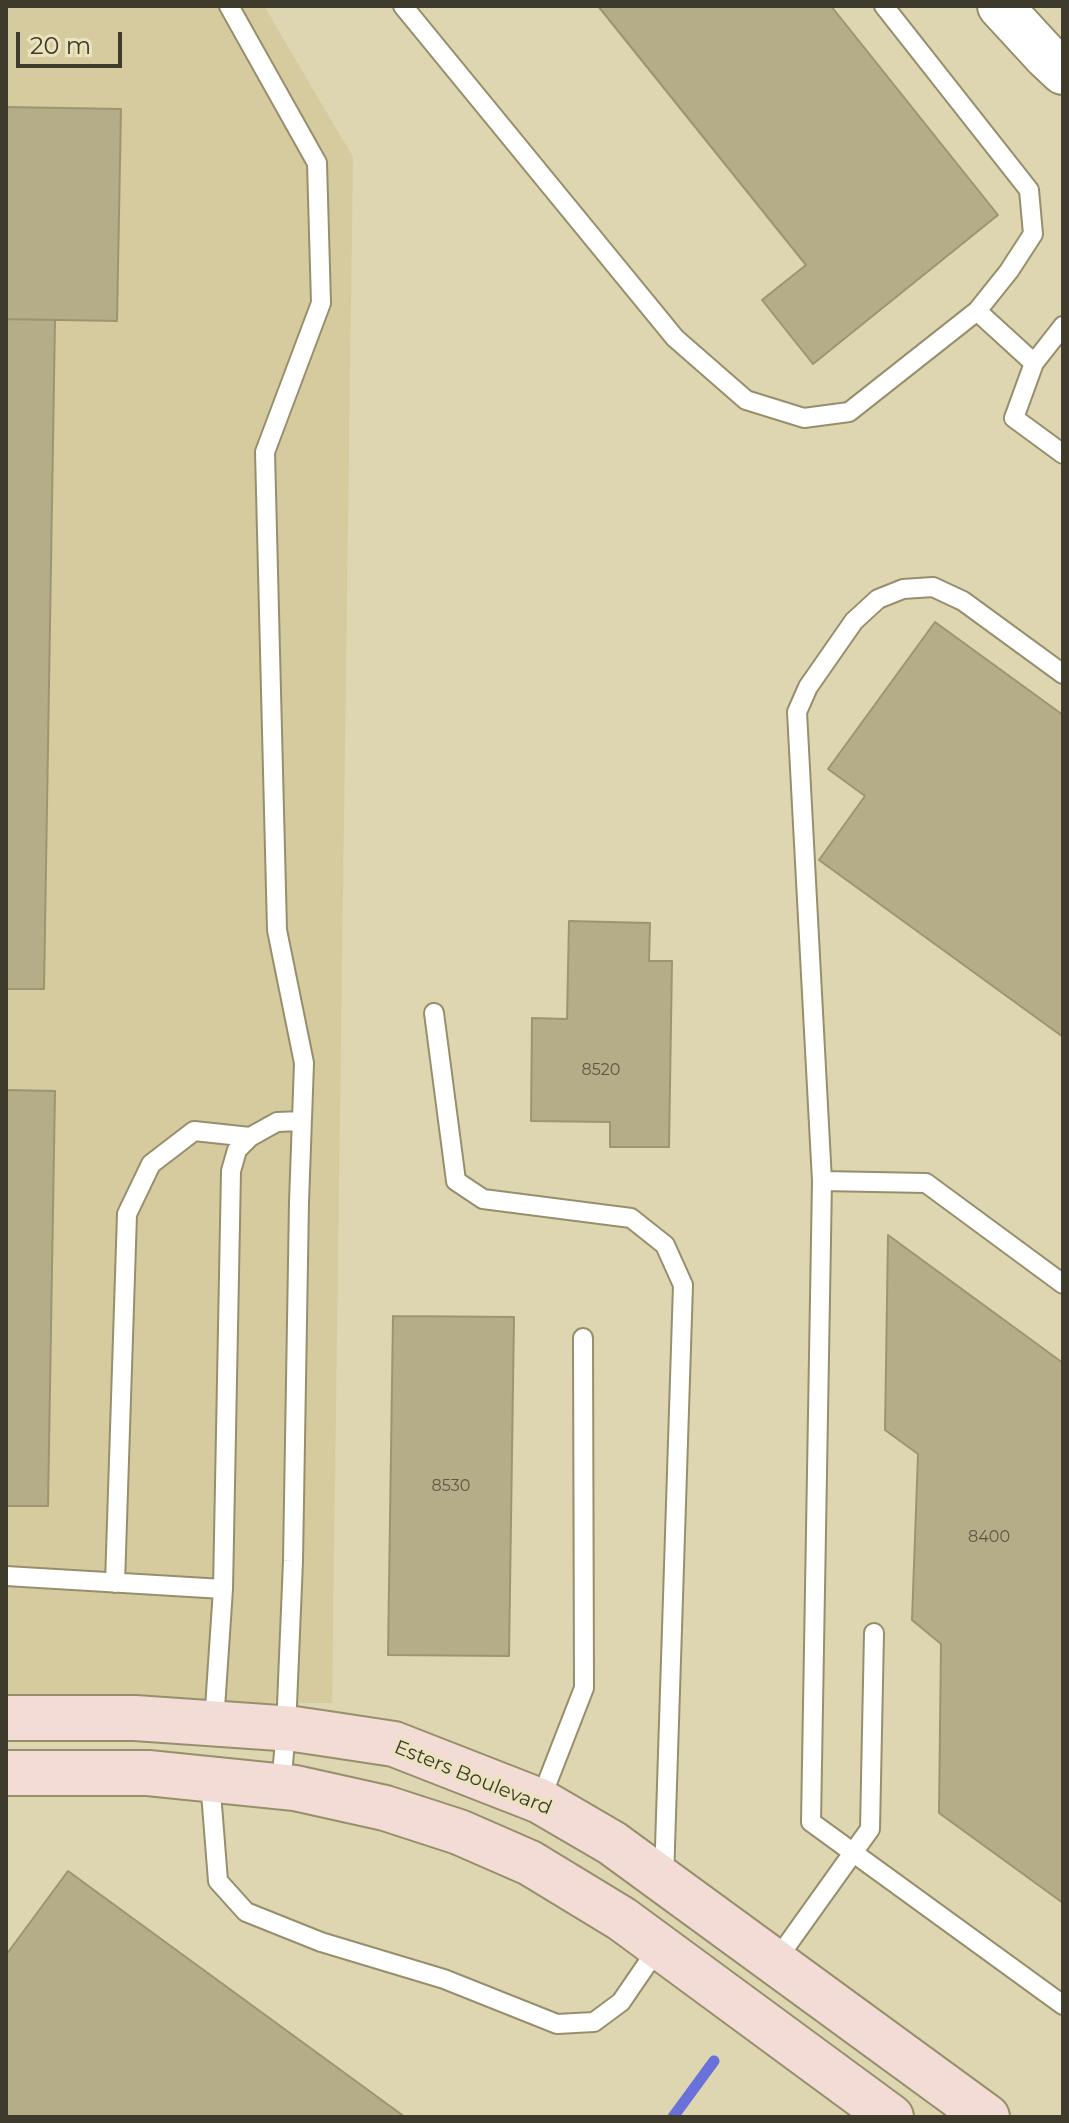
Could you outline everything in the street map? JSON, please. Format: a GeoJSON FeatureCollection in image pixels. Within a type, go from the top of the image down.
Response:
{"type":"FeatureCollection","features":[{"type":"Feature","properties":{"kind":"main road","name":"Esters Boulevard"},"geometry":{"type":"LineString","coordinates":[[6,1718],[135,1718],[214,1723],[394,1744],[540,1801],[612,1843],[987,2117]]}},
{"type":"Feature","properties":{"kind":"main road"},"geometry":{"type":"LineString","coordinates":[[210,1779],[214,1723]]}},
{"type":"Feature","properties":{"kind":"main road"},"geometry":{"type":"LineString","coordinates":[[6,1773],[148,1773],[295,1788],[385,1808],[459,1832],[530,1863],[622,1919],[891,2117]]}},
{"type":"Feature","properties":{"kind":"street"},"geometry":{"type":"LineString","coordinates":[[1000,6],[1063,72]]}},
{"type":"Feature","properties":{"kind":"lane"},"geometry":{"type":"LineString","coordinates":[[229,6],[317,163],[321,303],[265,452],[277,930],[304,1063],[293,1561],[281,1787]]}},
{"type":"Feature","properties":{"kind":"lane"},"geometry":{"type":"LineString","coordinates":[[403,6],[675,338],[746,400],[804,418],[849,412],[977,311],[1033,234],[1029,190],[884,6]]}},
{"type":"Feature","properties":{"kind":"lane"},"geometry":{"type":"LineString","coordinates":[[977,311],[1034,363]]}},
{"type":"Feature","properties":{"kind":"lane"},"geometry":{"type":"LineString","coordinates":[[1063,326],[1034,363],[1014,418],[1063,454]]}},
{"type":"Feature","properties":{"kind":"lane"},"geometry":{"type":"LineString","coordinates":[[1063,674],[963,601],[933,587],[903,589],[878,599],[854,621],[808,687],[797,712],[822,1181],[811,1822],[1063,2005]]}},
{"type":"Feature","properties":{"kind":"lane"},"geometry":{"type":"LineString","coordinates":[[434,1013],[456,1181],[483,1199],[631,1218],[665,1245],[683,1285],[664,1881]]}},
{"type":"Feature","properties":{"kind":"lane"},"geometry":{"type":"LineString","coordinates":[[214,1723],[223,1589],[231,1171],[237,1150],[250,1137],[277,1122],[302,1121]]}},
{"type":"Feature","properties":{"kind":"lane"},"geometry":{"type":"LineString","coordinates":[[115,1583],[127,1214],[151,1164],[194,1131],[250,1137]]}},
{"type":"Feature","properties":{"kind":"lane"},"geometry":{"type":"LineString","coordinates":[[822,1181],[926,1183],[1063,1284]]}},
{"type":"Feature","properties":{"kind":"lane"},"geometry":{"type":"LineString","coordinates":[[540,1801],[584,1688],[583,1338]]}},
{"type":"Feature","properties":{"kind":"lane"},"geometry":{"type":"LineString","coordinates":[[6,1576],[223,1589]]}},
{"type":"Feature","properties":{"kind":"lane"},"geometry":{"type":"LineString","coordinates":[[775,1962],[870,1829],[874,1633]]}},
{"type":"Feature","properties":{"kind":"lane"},"geometry":{"type":"LineString","coordinates":[[210,1779],[218,1881],[246,1912],[321,1942],[444,1979],[557,2024],[594,2022],[612,2009],[621,2002],[660,1945]]}},
{"type":"Feature","properties":{"kind":"shaded area"},"geometry":{"type":"Polygon","coordinates":[[[6,6],[264,6],[353,157],[332,1703],[6,1702],[6,6]]]}},
{"type":"Feature","properties":{"kind":"building"},"geometry":{"type":"Polygon","coordinates":[[[598,6],[831,6],[998,215],[813,364],[762,300],[806,265],[598,6]]]}},
{"type":"Feature","properties":{"kind":"building"},"geometry":{"type":"Polygon","coordinates":[[[6,107],[121,109],[117,321],[6,319],[6,107]]]}},
{"type":"Feature","properties":{"kind":"building"},"geometry":{"type":"Polygon","coordinates":[[[6,319],[55,320],[44,989],[6,989],[6,319]]]}},
{"type":"Feature","properties":{"kind":"building"},"geometry":{"type":"Polygon","coordinates":[[[935,622],[1063,715],[1063,1037],[819,860],[865,796],[828,769],[935,622]]]}},
{"type":"Feature","properties":{"kind":"building"},"geometry":{"type":"Polygon","coordinates":[[[569,921],[650,923],[649,961],[672,961],[669,1147],[610,1147],[610,1122],[531,1121],[532,1018],[567,1019],[569,921]]]}},
{"type":"Feature","properties":{"kind":"building"},"geometry":{"type":"Polygon","coordinates":[[[6,1090],[55,1091],[48,1506],[6,1506],[6,1090]]]}},
{"type":"Feature","properties":{"kind":"building"},"geometry":{"type":"Polygon","coordinates":[[[888,1235],[1063,1363],[1063,1903],[939,1813],[941,1644],[912,1620],[918,1454],[885,1430],[888,1235]]]}},
{"type":"Feature","properties":{"kind":"building"},"geometry":{"type":"Polygon","coordinates":[[[393,1316],[514,1317],[509,1656],[388,1655],[393,1316]]]}},
{"type":"Feature","properties":{"kind":"building"},"geometry":{"type":"Polygon","coordinates":[[[68,1871],[405,2117],[6,2117],[6,1955],[68,1871]]]}},
{"type":"Feature","properties":{"kind":"waterway"},"geometry":{"type":"LineString","coordinates":[[673,2117],[714,2061]]}}]}
